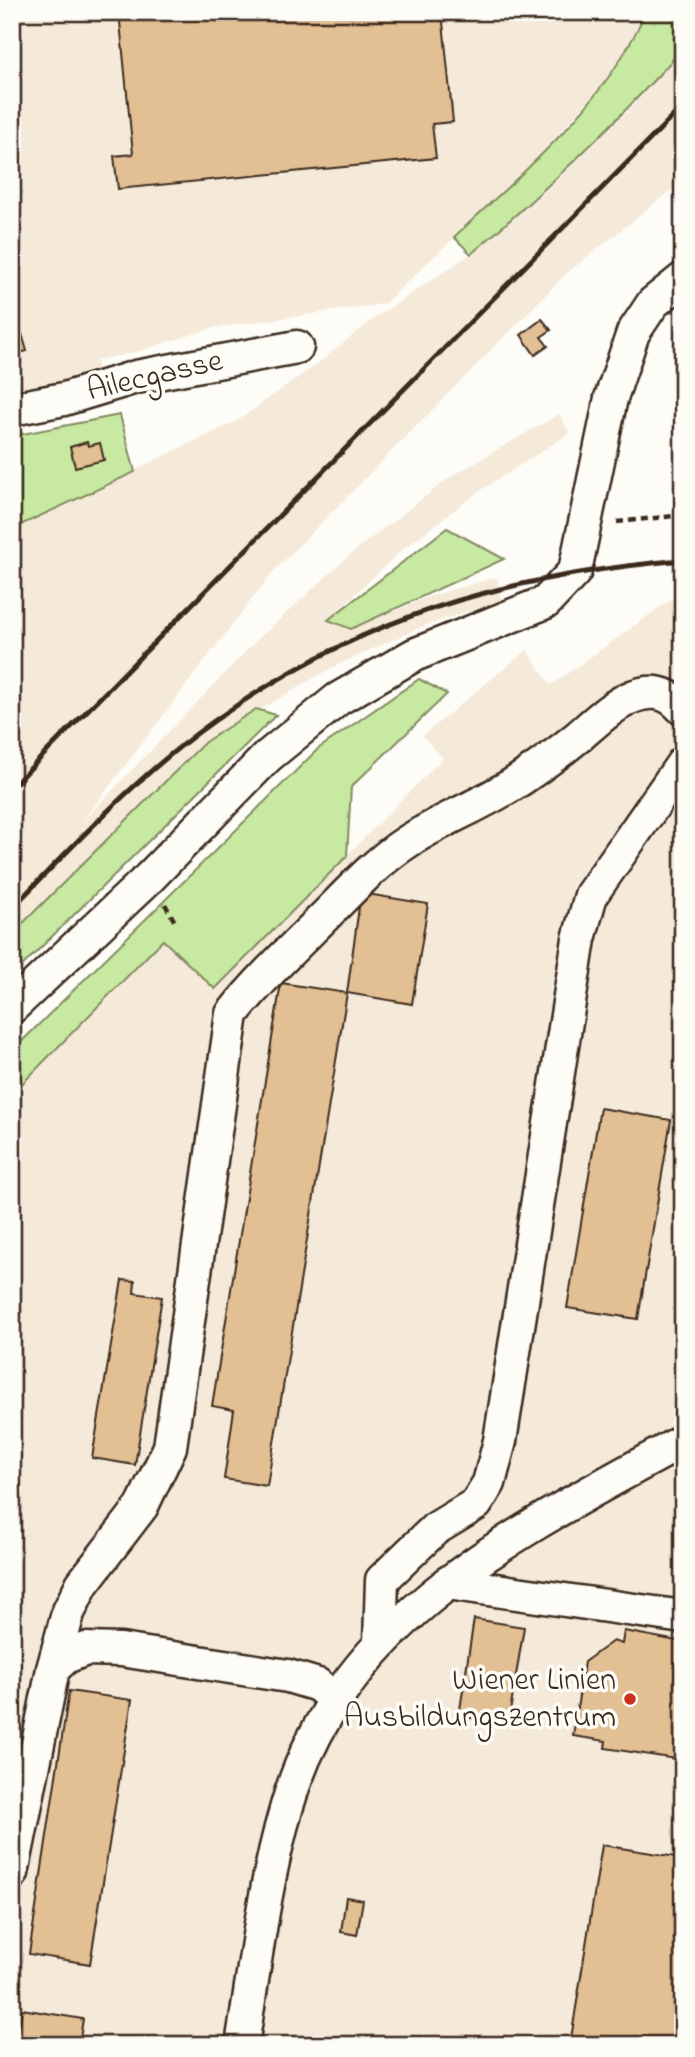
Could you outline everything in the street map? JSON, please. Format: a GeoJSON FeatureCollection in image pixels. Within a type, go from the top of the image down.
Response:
{"type":"FeatureCollection","features":[{"type":"Feature","properties":{"kind":"street"},"geometry":{"type":"LineString","coordinates":[[12,1007],[149,878],[267,757],[338,699],[414,655],[546,603],[575,571],[611,398],[633,334],[653,303],[683,279]]}},
{"type":"Feature","properties":{"kind":"street","name":"Ailecgasse"},"geometry":{"type":"LineString","coordinates":[[12,409],[64,399],[136,377],[297,347]]}},
{"type":"Feature","properties":{"kind":"street"},"geometry":{"type":"LineString","coordinates":[[12,1873],[53,1669],[68,1612],[82,1584],[142,1506],[170,1447],[232,1014],[254,986],[367,874],[407,842],[480,806],[524,777],[610,708],[632,696],[650,692],[664,694],[683,709]]}},
{"type":"Feature","properties":{"kind":"street"},"geometry":{"type":"LineString","coordinates":[[380,1642],[383,1580],[435,1529],[476,1504],[489,1483],[502,1427],[579,939],[591,895],[683,763]]}},
{"type":"Feature","properties":{"kind":"street"},"geometry":{"type":"LineString","coordinates":[[242,2045],[267,1890],[287,1804],[307,1754],[334,1699],[380,1642],[447,1583],[543,1518],[683,1441]]}},
{"type":"Feature","properties":{"kind":"street"},"geometry":{"type":"LineString","coordinates":[[447,1583],[683,1617]]}},
{"type":"Feature","properties":{"kind":"street"},"geometry":{"type":"LineString","coordinates":[[53,1669],[66,1657],[86,1650],[121,1650],[288,1676],[318,1685],[334,1699]]}},
{"type":"Feature","properties":{"kind":"path"},"geometry":{"type":"LineString","coordinates":[[585,526],[683,515]]}},
{"type":"Feature","properties":{"kind":"shaded area"},"geometry":{"type":"Polygon","coordinates":[[[12,12],[645,12],[621,59],[600,88],[523,173],[384,304],[213,328],[129,354],[97,360],[97,373],[12,393],[12,12]]]}},
{"type":"Feature","properties":{"kind":"shaded area"},"geometry":{"type":"Polygon","coordinates":[[[683,48],[683,181],[567,273],[271,574],[82,822],[254,643],[352,553],[452,476],[559,414],[570,433],[478,492],[402,550],[328,620],[351,629],[427,597],[497,577],[501,601],[426,625],[333,667],[205,742],[12,934],[12,529],[237,421],[321,361],[377,316],[471,254],[543,193],[627,112],[683,48]]]}},
{"type":"Feature","properties":{"kind":"shaded area"},"geometry":{"type":"Polygon","coordinates":[[[683,591],[683,2045],[12,2045],[12,1094],[163,940],[215,989],[443,758],[422,736],[527,650],[551,685],[683,591]]]}},
{"type":"Feature","properties":{"kind":"green space"},"geometry":{"type":"Polygon","coordinates":[[[645,12],[683,12],[683,48],[581,155],[471,254],[454,237],[535,161],[587,105],[610,75],[645,12]]]}},
{"type":"Feature","properties":{"kind":"green space"},"geometry":{"type":"Polygon","coordinates":[[[120,415],[135,472],[12,529],[12,436],[120,415]]]}},
{"type":"Feature","properties":{"kind":"green space"},"geometry":{"type":"Polygon","coordinates":[[[447,528],[504,559],[351,629],[328,620],[447,528]]]}},
{"type":"Feature","properties":{"kind":"green space"},"geometry":{"type":"Polygon","coordinates":[[[419,679],[447,694],[351,787],[347,856],[215,989],[163,940],[12,1094],[12,1051],[318,749],[419,679]]]}},
{"type":"Feature","properties":{"kind":"green space"},"geometry":{"type":"Polygon","coordinates":[[[256,709],[276,715],[12,976],[12,934],[205,742],[256,709]]]}},
{"type":"Feature","properties":{"kind":"building"},"geometry":{"type":"Polygon","coordinates":[[[119,12],[442,12],[453,122],[432,124],[436,158],[118,189],[114,156],[133,154],[119,12]]]}},
{"type":"Feature","properties":{"kind":"building"},"geometry":{"type":"Polygon","coordinates":[[[12,300],[27,351],[12,355],[12,300]]]}},
{"type":"Feature","properties":{"kind":"building"},"geometry":{"type":"Polygon","coordinates":[[[542,319],[551,330],[541,337],[548,346],[535,355],[521,335],[542,319]]]}},
{"type":"Feature","properties":{"kind":"building"},"geometry":{"type":"Polygon","coordinates":[[[87,442],[88,446],[100,443],[104,460],[75,467],[70,447],[87,442]]]}},
{"type":"Feature","properties":{"kind":"building"},"geometry":{"type":"Polygon","coordinates":[[[361,893],[428,904],[412,1004],[347,993],[361,893]]]}},
{"type":"Feature","properties":{"kind":"building"},"geometry":{"type":"Polygon","coordinates":[[[281,983],[347,993],[267,1486],[224,1479],[234,1410],[212,1406],[281,983]]]}},
{"type":"Feature","properties":{"kind":"building"},"geometry":{"type":"Polygon","coordinates":[[[600,1108],[671,1120],[638,1319],[567,1308],[600,1108]]]}},
{"type":"Feature","properties":{"kind":"building"},"geometry":{"type":"Polygon","coordinates":[[[122,1280],[135,1281],[134,1293],[162,1297],[135,1465],[92,1458],[122,1280]]]}},
{"type":"Feature","properties":{"kind":"building"},"geometry":{"type":"Polygon","coordinates":[[[474,1619],[524,1627],[508,1724],[459,1716],[474,1619]]]}},
{"type":"Feature","properties":{"kind":"building","name":"Wiener Linien Ausbildungszentrum"},"geometry":{"type":"Polygon","coordinates":[[[624,1631],[683,1642],[683,1760],[605,1748],[606,1741],[573,1736],[584,1662],[613,1641],[622,1644],[624,1631]]]}},
{"type":"Feature","properties":{"kind":"building"},"geometry":{"type":"Polygon","coordinates":[[[69,1691],[132,1700],[90,1964],[29,1954],[69,1691]]]}},
{"type":"Feature","properties":{"kind":"building"},"geometry":{"type":"Polygon","coordinates":[[[602,1845],[683,1858],[683,2045],[570,2045],[602,1845]]]}},
{"type":"Feature","properties":{"kind":"building"},"geometry":{"type":"Polygon","coordinates":[[[346,1897],[363,1900],[357,1935],[341,1932],[346,1897]]]}},
{"type":"Feature","properties":{"kind":"building"},"geometry":{"type":"Polygon","coordinates":[[[22,2009],[83,2019],[79,2045],[16,2045],[22,2009]]]}},
{"type":"Feature","properties":{"kind":"railway"},"geometry":{"type":"LineString","coordinates":[[12,787],[683,106]]}},
{"type":"Feature","properties":{"kind":"railway"},"geometry":{"type":"LineString","coordinates":[[12,908],[109,810],[160,763],[214,721],[269,685],[325,654],[380,628],[495,590],[555,577],[683,560]]}},
{"type":"Feature","properties":{"kind":"place","name":"Wiener Linien Ausbildungszentrum"},"geometry":{"type":"Point","coordinates":[630,1699]}}]}
